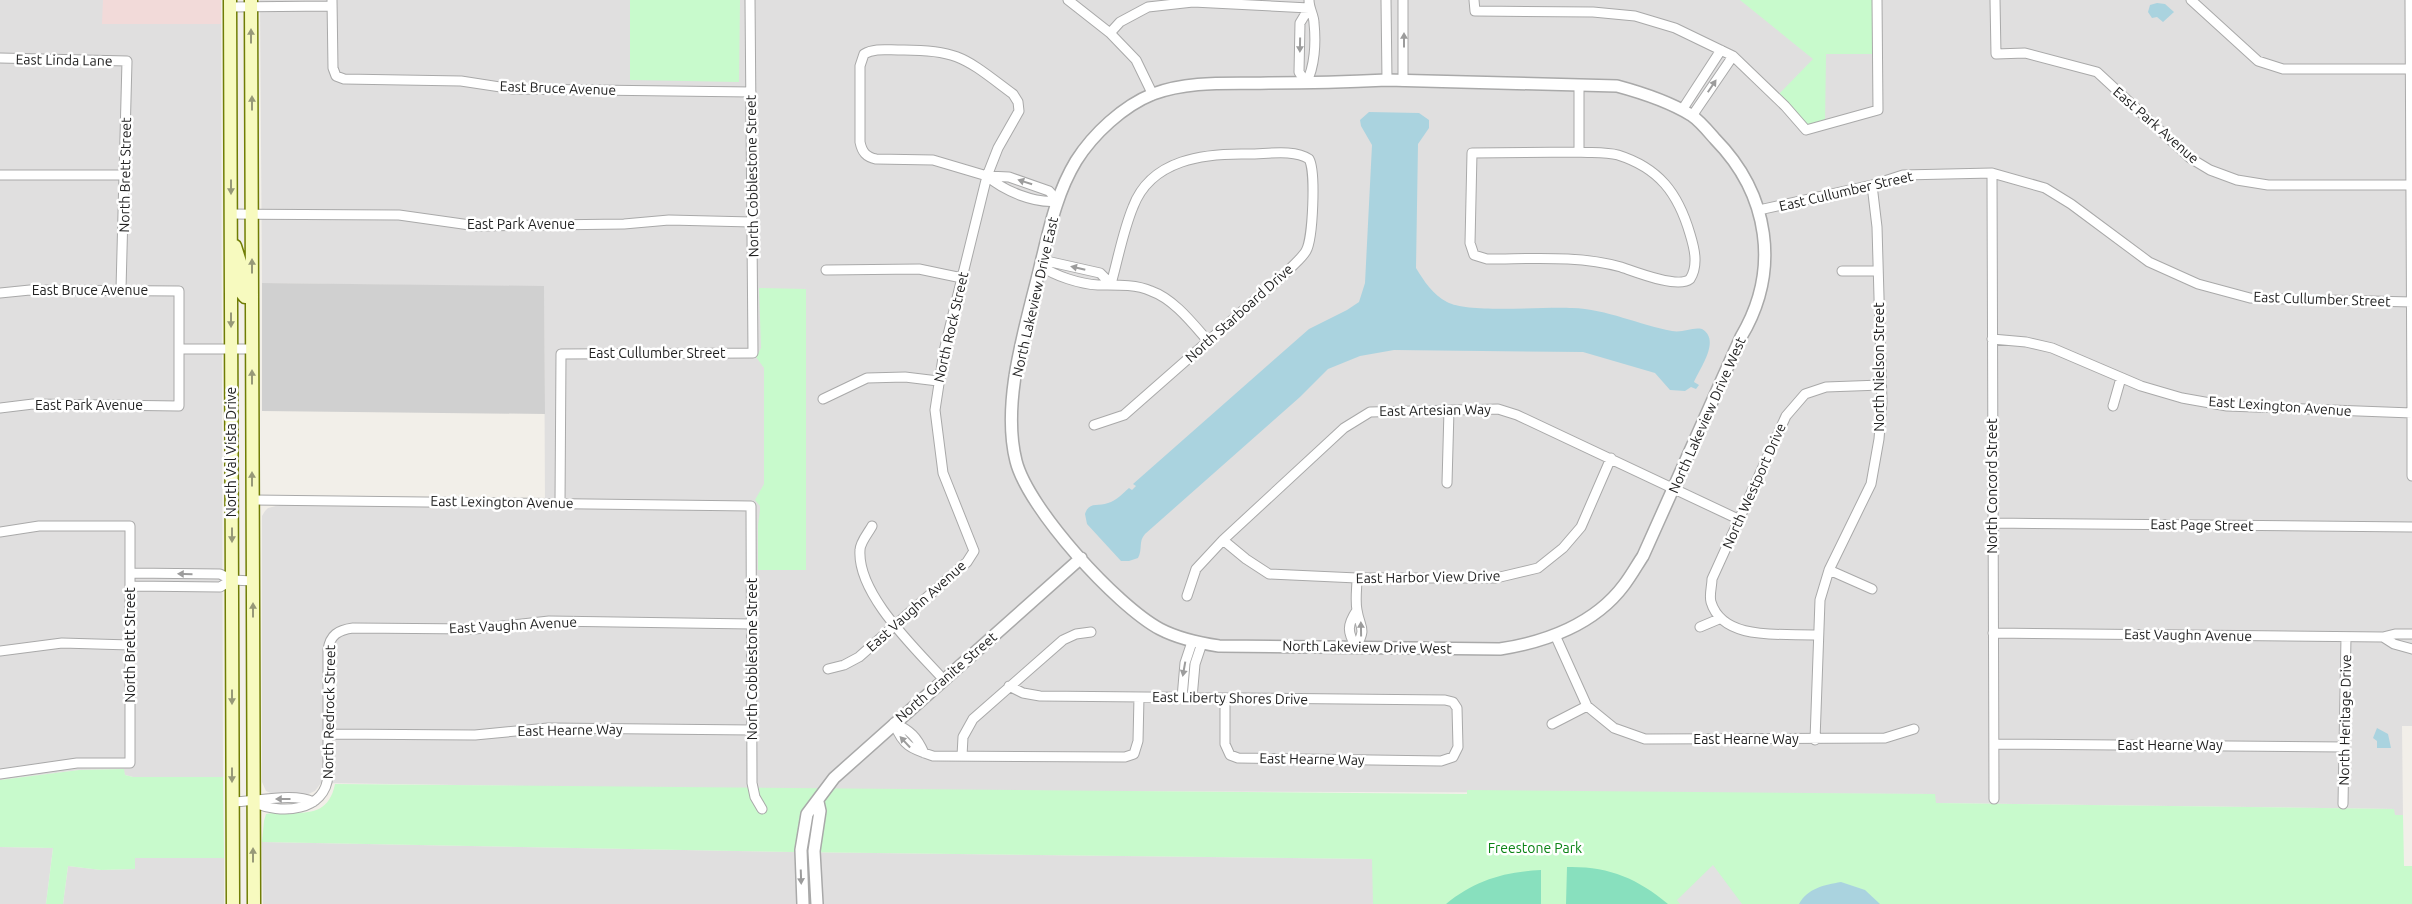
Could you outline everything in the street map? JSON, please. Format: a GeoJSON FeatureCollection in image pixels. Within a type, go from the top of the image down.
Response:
{"type":"FeatureCollection","features":[{"type":"Feature","properties":{"kind":"main road","name":"North Val Vista Drive"},"geometry":{"type":"LineString","coordinates":[[230,3],[233,904]]}},
{"type":"Feature","properties":{"kind":"main road","name":"North Val Vista Drive"},"geometry":{"type":"LineString","coordinates":[[251,3],[254,904]]}},
{"type":"Feature","properties":{"kind":"main road"},"geometry":{"type":"LineString","coordinates":[[231,236],[240,262],[240,292],[245,297],[252,297]]}},
{"type":"Feature","properties":{"kind":"street","name":"North Cobblestone Street"},"geometry":{"type":"LineString","coordinates":[[750,0],[753,353]]}},
{"type":"Feature","properties":{"kind":"street"},"geometry":{"type":"LineString","coordinates":[[1068,0],[1110,33],[1136,60],[1153,95]]}},
{"type":"Feature","properties":{"kind":"street"},"geometry":{"type":"LineString","coordinates":[[1386,0],[1394,81]]}},
{"type":"Feature","properties":{"kind":"street"},"geometry":{"type":"LineString","coordinates":[[1394,81],[1403,0]]}},
{"type":"Feature","properties":{"kind":"street"},"geometry":{"type":"LineString","coordinates":[[1474,0],[1475,10],[1593,12],[1635,16],[1675,28],[1733,56],[1785,106],[1806,130],[1878,110],[1877,0]]}},
{"type":"Feature","properties":{"kind":"street","name":"East Park Avenue"},"geometry":{"type":"LineString","coordinates":[[1994,0],[1996,54],[2026,53],[2097,72],[2190,158],[2210,170],[2236,180],[2268,185],[2410,185]]}},
{"type":"Feature","properties":{"kind":"street"},"geometry":{"type":"LineString","coordinates":[[2410,0],[2412,413]]}},
{"type":"Feature","properties":{"kind":"street"},"geometry":{"type":"LineString","coordinates":[[2194,1],[2258,61],[2283,69],[2409,69]]}},
{"type":"Feature","properties":{"kind":"street"},"geometry":{"type":"LineString","coordinates":[[1110,33],[1120,22],[1148,7],[1193,2],[1309,4]]}},
{"type":"Feature","properties":{"kind":"street"},"geometry":{"type":"LineString","coordinates":[[230,3],[332,3]]}},
{"type":"Feature","properties":{"kind":"street","name":"East Bruce Avenue"},"geometry":{"type":"LineString","coordinates":[[332,3],[332,63],[336,76],[348,80],[461,81],[513,88],[751,92]]}},
{"type":"Feature","properties":{"kind":"street"},"geometry":{"type":"LineString","coordinates":[[1309,4],[1314,21],[1314,38],[1312,72],[1306,83],[1299,72],[1300,23],[1309,4]]}},
{"type":"Feature","properties":{"kind":"street","name":"North Rock Street"},"geometry":{"type":"LineString","coordinates":[[974,551],[944,473],[934,410],[938,381],[987,176],[1002,140],[1018,115],[1019,106],[1013,94],[976,66],[952,54],[926,50],[876,50],[864,54],[860,62],[860,142],[864,154],[876,159],[939,161],[987,176]]}},
{"type":"Feature","properties":{"kind":"street"},"geometry":{"type":"LineString","coordinates":[[1687,113],[1721,50]]}},
{"type":"Feature","properties":{"kind":"street"},"geometry":{"type":"LineString","coordinates":[[1687,113],[1733,56]]}},
{"type":"Feature","properties":{"kind":"street","name":"East Linda Lane"},"geometry":{"type":"LineString","coordinates":[[0,58],[127,61]]}},
{"type":"Feature","properties":{"kind":"street","name":"North Brett Street"},"geometry":{"type":"LineString","coordinates":[[122,289],[127,61]]}},
{"type":"Feature","properties":{"kind":"street","name":"North Lakeview Drive East"},"geometry":{"type":"LineString","coordinates":[[1197,642],[1161,630],[1131,610],[1044,516],[1027,488],[1016,461],[1012,426],[1014,389],[1024,334],[1049,226],[1076,162],[1092,141],[1123,112],[1153,95],[1197,84],[1394,81]]}},
{"type":"Feature","properties":{"kind":"street","name":"North Lakeview Drive West"},"geometry":{"type":"LineString","coordinates":[[1197,642],[1219,646],[1500,649],[1525,645],[1555,635],[1574,626],[1599,611],[1623,586],[1643,556],[1742,337],[1753,317],[1765,265],[1764,233],[1758,210],[1744,174],[1726,149],[1687,113],[1651,95],[1617,86],[1394,81]]}},
{"type":"Feature","properties":{"kind":"street"},"geometry":{"type":"LineString","coordinates":[[1579,85],[1579,152]]}},
{"type":"Feature","properties":{"kind":"street"},"geometry":{"type":"LineString","coordinates":[[1472,152],[1579,152],[1617,155],[1658,174],[1682,208],[1694,250],[1694,272],[1687,281],[1676,283],[1613,265],[1575,259],[1487,259],[1474,255],[1470,243],[1472,152]]}},
{"type":"Feature","properties":{"kind":"street","name":"North Starboard Drive"},"geometry":{"type":"LineString","coordinates":[[1094,425],[1124,415],[1288,271],[1307,250],[1312,217],[1312,167],[1309,159],[1295,155],[1224,154],[1187,158],[1166,169],[1148,183],[1133,205],[1111,284]]}},
{"type":"Feature","properties":{"kind":"street","name":"East Cullumber Street"},"geometry":{"type":"LineString","coordinates":[[1758,210],[1872,185],[1903,175],[1992,173],[2045,188],[2071,204],[2149,262],[2198,284],[2250,298],[2412,303]]}},
{"type":"Feature","properties":{"kind":"street","name":"North Concord Street"},"geometry":{"type":"LineString","coordinates":[[1992,173],[1994,799]]}},
{"type":"Feature","properties":{"kind":"street"},"geometry":{"type":"LineString","coordinates":[[0,175],[126,175]]}},
{"type":"Feature","properties":{"kind":"street"},"geometry":{"type":"LineString","coordinates":[[987,176],[1009,177],[1027,182],[1049,191],[1058,201]]}},
{"type":"Feature","properties":{"kind":"street"},"geometry":{"type":"LineString","coordinates":[[987,176],[1001,188],[1041,201],[1058,201]]}},
{"type":"Feature","properties":{"kind":"street","name":"North Nielson Street"},"geometry":{"type":"LineString","coordinates":[[1815,740],[1817,634],[1820,600],[1829,570],[1873,475],[1879,440],[1881,385],[1877,227],[1872,185]]}},
{"type":"Feature","properties":{"kind":"street","name":"East Park Avenue"},"geometry":{"type":"LineString","coordinates":[[231,214],[399,216],[477,226],[624,224],[669,220],[752,222]]}},
{"type":"Feature","properties":{"kind":"street"},"geometry":{"type":"LineString","coordinates":[[1041,266],[1051,274],[1097,285],[1111,284],[1152,291],[1184,314],[1208,342]]}},
{"type":"Feature","properties":{"kind":"street"},"geometry":{"type":"LineString","coordinates":[[826,270],[919,269],[962,278]]}},
{"type":"Feature","properties":{"kind":"street"},"geometry":{"type":"LineString","coordinates":[[1842,271],[1878,271]]}},
{"type":"Feature","properties":{"kind":"street","name":"East Bruce Avenue"},"geometry":{"type":"LineString","coordinates":[[0,293],[30,290],[122,289],[180,291],[179,349]]}},
{"type":"Feature","properties":{"kind":"street","name":"East Lexington Avenue"},"geometry":{"type":"LineString","coordinates":[[1992,339],[2026,342],[2052,348],[2087,361],[2121,378],[2182,398],[2227,406],[2412,413]]}},
{"type":"Feature","properties":{"kind":"street"},"geometry":{"type":"LineString","coordinates":[[179,349],[252,349]]}},
{"type":"Feature","properties":{"kind":"street","name":"East Park Avenue"},"geometry":{"type":"LineString","coordinates":[[0,408],[33,404],[179,406],[179,349]]}},
{"type":"Feature","properties":{"kind":"street","name":"East Cullumber Street"},"geometry":{"type":"LineString","coordinates":[[560,502],[561,354],[753,353]]}},
{"type":"Feature","properties":{"kind":"street"},"geometry":{"type":"LineString","coordinates":[[823,399],[867,378],[905,377],[938,381]]}},
{"type":"Feature","properties":{"kind":"street"},"geometry":{"type":"LineString","coordinates":[[2113,406],[2121,378]]}},
{"type":"Feature","properties":{"kind":"street","name":"North Westport Drive"},"geometry":{"type":"LineString","coordinates":[[1719,619],[1711,601],[1712,579],[1786,416],[1805,394],[1826,387],[1881,385]]}},
{"type":"Feature","properties":{"kind":"street","name":"East Artesian Way"},"geometry":{"type":"LineString","coordinates":[[1188,596],[1196,569],[1223,540],[1344,428],[1370,412],[1498,409],[1517,415],[1611,458],[1738,519]]}},
{"type":"Feature","properties":{"kind":"street"},"geometry":{"type":"LineString","coordinates":[[1447,483],[1449,410]]}},
{"type":"Feature","properties":{"kind":"street"},"geometry":{"type":"LineString","coordinates":[[2412,418],[2412,476]]}},
{"type":"Feature","properties":{"kind":"street","name":"East Harbor View Drive"},"geometry":{"type":"LineString","coordinates":[[1223,540],[1246,559],[1269,574],[1357,578],[1496,578],[1538,568],[1563,548],[1581,527],[1611,458]]}},
{"type":"Feature","properties":{"kind":"street","name":"East Lexington Avenue"},"geometry":{"type":"LineString","coordinates":[[252,500],[560,502],[751,506]]}},
{"type":"Feature","properties":{"kind":"street","name":"North Cobblestone Street"},"geometry":{"type":"LineString","coordinates":[[751,506],[752,787],[762,809]]}},
{"type":"Feature","properties":{"kind":"street","name":"East Page Street"},"geometry":{"type":"LineString","coordinates":[[1992,523],[2412,527]]}},
{"type":"Feature","properties":{"kind":"street","name":"North Brett Street"},"geometry":{"type":"LineString","coordinates":[[0,532],[40,526],[130,526],[131,573],[130,763],[76,763],[0,774]]}},
{"type":"Feature","properties":{"kind":"street"},"geometry":{"type":"LineString","coordinates":[[872,526],[860,548],[862,568],[878,604],[943,679]]}},
{"type":"Feature","properties":{"kind":"street","name":"East Vaughn Avenue"},"geometry":{"type":"LineString","coordinates":[[828,669],[852,662],[896,626],[967,562],[974,551]]}},
{"type":"Feature","properties":{"kind":"street","name":"North Granite Street"},"geometry":{"type":"LineString","coordinates":[[803,904],[801,850],[807,814],[810,808],[818,802],[841,770],[1081,558]]}},
{"type":"Feature","properties":{"kind":"street"},"geometry":{"type":"LineString","coordinates":[[1829,570],[1872,589]]}},
{"type":"Feature","properties":{"kind":"street"},"geometry":{"type":"LineString","coordinates":[[131,573],[220,574],[232,580],[252,581]]}},
{"type":"Feature","properties":{"kind":"street"},"geometry":{"type":"LineString","coordinates":[[1356,610],[1348,623],[1348,635],[1356,647],[1362,636],[1362,624],[1356,610],[1357,578]]}},
{"type":"Feature","properties":{"kind":"street"},"geometry":{"type":"LineString","coordinates":[[131,586],[220,586],[232,580]]}},
{"type":"Feature","properties":{"kind":"street"},"geometry":{"type":"LineString","coordinates":[[1700,627],[1719,619],[1743,632],[1817,634]]}},
{"type":"Feature","properties":{"kind":"street","name":"East Vaughn Avenue"},"geometry":{"type":"LineString","coordinates":[[335,634],[353,628],[475,629],[549,621],[752,624]]}},
{"type":"Feature","properties":{"kind":"street"},"geometry":{"type":"LineString","coordinates":[[962,756],[963,737],[969,724],[1009,686],[1063,640],[1076,634],[1091,632]]}},
{"type":"Feature","properties":{"kind":"street","name":"East Vaughn Avenue"},"geometry":{"type":"LineString","coordinates":[[1993,633],[2383,637],[2395,634],[2412,634]]}},
{"type":"Feature","properties":{"kind":"street","name":"North Redrock Street"},"geometry":{"type":"LineString","coordinates":[[253,802],[269,798],[304,799],[313,802],[325,792],[328,781],[328,650],[331,638],[335,634]]}},
{"type":"Feature","properties":{"kind":"street","name":"East Hearne Way"},"geometry":{"type":"LineString","coordinates":[[1555,635],[1588,706],[1614,728],[1645,739],[1815,740],[1884,738],[1914,729]]}},
{"type":"Feature","properties":{"kind":"street","name":"North Heritage Drive"},"geometry":{"type":"LineString","coordinates":[[2343,804],[2346,636]]}},
{"type":"Feature","properties":{"kind":"street","name":"East Vaughn Avenue"},"geometry":{"type":"LineString","coordinates":[[2383,637],[2394,644],[2412,649]]}},
{"type":"Feature","properties":{"kind":"street"},"geometry":{"type":"LineString","coordinates":[[1182,698],[1185,663],[1197,642]]}},
{"type":"Feature","properties":{"kind":"street"},"geometry":{"type":"LineString","coordinates":[[1192,698],[1197,642]]}},
{"type":"Feature","properties":{"kind":"street"},"geometry":{"type":"LineString","coordinates":[[0,651],[62,643],[130,645]]}},
{"type":"Feature","properties":{"kind":"street","name":"East Liberty Shores Drive"},"geometry":{"type":"LineString","coordinates":[[1009,686],[1023,693],[1040,696],[1442,700],[1453,702],[1458,712],[1458,747],[1453,757]]}},
{"type":"Feature","properties":{"kind":"street"},"geometry":{"type":"LineString","coordinates":[[894,723],[899,736],[909,748],[934,756],[1130,756],[1134,754],[1138,746],[1139,697]]}},
{"type":"Feature","properties":{"kind":"street","name":"East Hearne Way"},"geometry":{"type":"LineString","coordinates":[[1225,698],[1225,744],[1230,755],[1238,758],[1441,761],[1453,757]]}},
{"type":"Feature","properties":{"kind":"street"},"geometry":{"type":"LineString","coordinates":[[1552,724],[1588,706]]}},
{"type":"Feature","properties":{"kind":"street","name":"East Hearne Way"},"geometry":{"type":"LineString","coordinates":[[328,734],[475,735],[548,728],[752,730]]}},
{"type":"Feature","properties":{"kind":"street","name":"East Hearne Way"},"geometry":{"type":"LineString","coordinates":[[1994,744],[2345,746]]}},
{"type":"Feature","properties":{"kind":"street"},"geometry":{"type":"LineString","coordinates":[[232,802],[253,802]]}},
{"type":"Feature","properties":{"kind":"street"},"geometry":{"type":"LineString","coordinates":[[817,904],[814,851],[820,812],[818,802]]}},
{"type":"Feature","properties":{"kind":"shaded area"},"geometry":{"type":"Polygon","coordinates":[[[0,0],[103,0],[103,24],[221,24],[223,777],[133,777],[125,775],[123,769],[79,770],[0,780],[0,0]]]}},
{"type":"Feature","properties":{"kind":"shaded area"},"geometry":{"type":"Polygon","coordinates":[[[103,0],[221,0],[221,24],[102,24],[103,0]]]}},
{"type":"Feature","properties":{"kind":"shaded area"},"geometry":{"type":"Polygon","coordinates":[[[260,0],[2412,0],[2412,726],[2402,726],[2403,816],[2394,815],[2394,809],[1935,803],[1935,794],[807,790],[321,783],[315,791],[306,795],[273,794],[266,791],[262,782],[262,516],[268,508],[280,505],[545,508],[544,287],[262,283],[260,0]]]}},
{"type":"Feature","properties":{"kind":"shaded area"},"geometry":{"type":"Polygon","coordinates":[[[262,283],[544,286],[545,414],[262,411],[262,283]]]}},
{"type":"Feature","properties":{"kind":"shaded area"},"geometry":{"type":"Polygon","coordinates":[[[262,842],[793,852],[1373,859],[1373,904],[263,904],[262,842]]]}},
{"type":"Feature","properties":{"kind":"shaded area"},"geometry":{"type":"Polygon","coordinates":[[[0,847],[53,848],[46,904],[0,904],[0,847]]]}},
{"type":"Feature","properties":{"kind":"shaded area"},"geometry":{"type":"Polygon","coordinates":[[[135,858],[224,858],[224,904],[63,904],[68,866],[101,870],[135,869],[135,858]]]}},
{"type":"Feature","properties":{"kind":"shaded area"},"geometry":{"type":"Polygon","coordinates":[[[1713,865],[1742,904],[1680,904],[1677,900],[1713,865]]]}},
{"type":"Feature","properties":{"kind":"green space"},"geometry":{"type":"Polygon","coordinates":[[[630,0],[740,0],[739,82],[630,80],[630,0]]]}},
{"type":"Feature","properties":{"kind":"green space"},"geometry":{"type":"Polygon","coordinates":[[[1740,0],[1877,0],[1877,54],[1826,54],[1825,125],[1806,130],[1776,97],[1813,59],[1740,0]]]}},
{"type":"Feature","properties":{"kind":"green space"},"geometry":{"type":"Polygon","coordinates":[[[759,288],[806,289],[806,570],[758,570],[760,506],[755,500],[764,484],[764,368],[756,357],[761,348],[759,288]]]}},
{"type":"Feature","properties":{"kind":"green space"},"geometry":{"type":"Polygon","coordinates":[[[124,769],[125,775],[133,777],[223,777],[224,858],[135,858],[135,869],[101,870],[68,866],[63,904],[46,904],[53,848],[0,847],[0,780],[79,770],[124,769]]]}},
{"type":"Feature","properties":{"kind":"green space","name":"Freestone Park"},"geometry":{"type":"Polygon","coordinates":[[[335,784],[1467,794],[1467,790],[1935,794],[1936,803],[2394,809],[2395,815],[2403,815],[2404,866],[2412,866],[2412,904],[1373,904],[1372,859],[793,852],[262,842],[266,814],[298,813],[317,810],[325,805],[331,797],[335,784]]]}},
{"type":"Feature","properties":{"kind":"green space"},"geometry":{"type":"Polygon","coordinates":[[[1567,867],[1596,869],[1621,875],[1645,887],[1668,904],[1566,904],[1567,867]]]}},
{"type":"Feature","properties":{"kind":"green space"},"geometry":{"type":"Polygon","coordinates":[[[1541,870],[1541,904],[1446,904],[1468,889],[1490,879],[1502,875],[1541,870]]]}},
{"type":"Feature","properties":{"kind":"water"},"geometry":{"type":"Polygon","coordinates":[[[2157,3],[2165,4],[2174,12],[2163,22],[2157,17],[2152,18],[2148,12],[2150,5],[2157,3]]]}},
{"type":"Feature","properties":{"kind":"water"},"geometry":{"type":"Polygon","coordinates":[[[1369,112],[1419,113],[1429,120],[1429,128],[1418,144],[1416,268],[1437,296],[1458,306],[1472,308],[1585,309],[1672,331],[1702,329],[1710,340],[1704,362],[1694,382],[1699,385],[1696,389],[1691,387],[1685,391],[1670,390],[1655,373],[1583,352],[1394,350],[1360,356],[1328,369],[1300,397],[1145,534],[1138,558],[1121,561],[1087,524],[1085,514],[1089,507],[1111,502],[1129,488],[1132,490],[1136,486],[1133,484],[1309,329],[1359,302],[1365,283],[1372,145],[1361,126],[1360,120],[1369,112]]]}},
{"type":"Feature","properties":{"kind":"water"},"geometry":{"type":"Polygon","coordinates":[[[2377,728],[2388,734],[2391,748],[2377,748],[2377,741],[2373,738],[2377,728]]]}},
{"type":"Feature","properties":{"kind":"water"},"geometry":{"type":"Polygon","coordinates":[[[1841,882],[1865,890],[1880,904],[1799,904],[1812,891],[1823,886],[1841,882]]]}}]}
